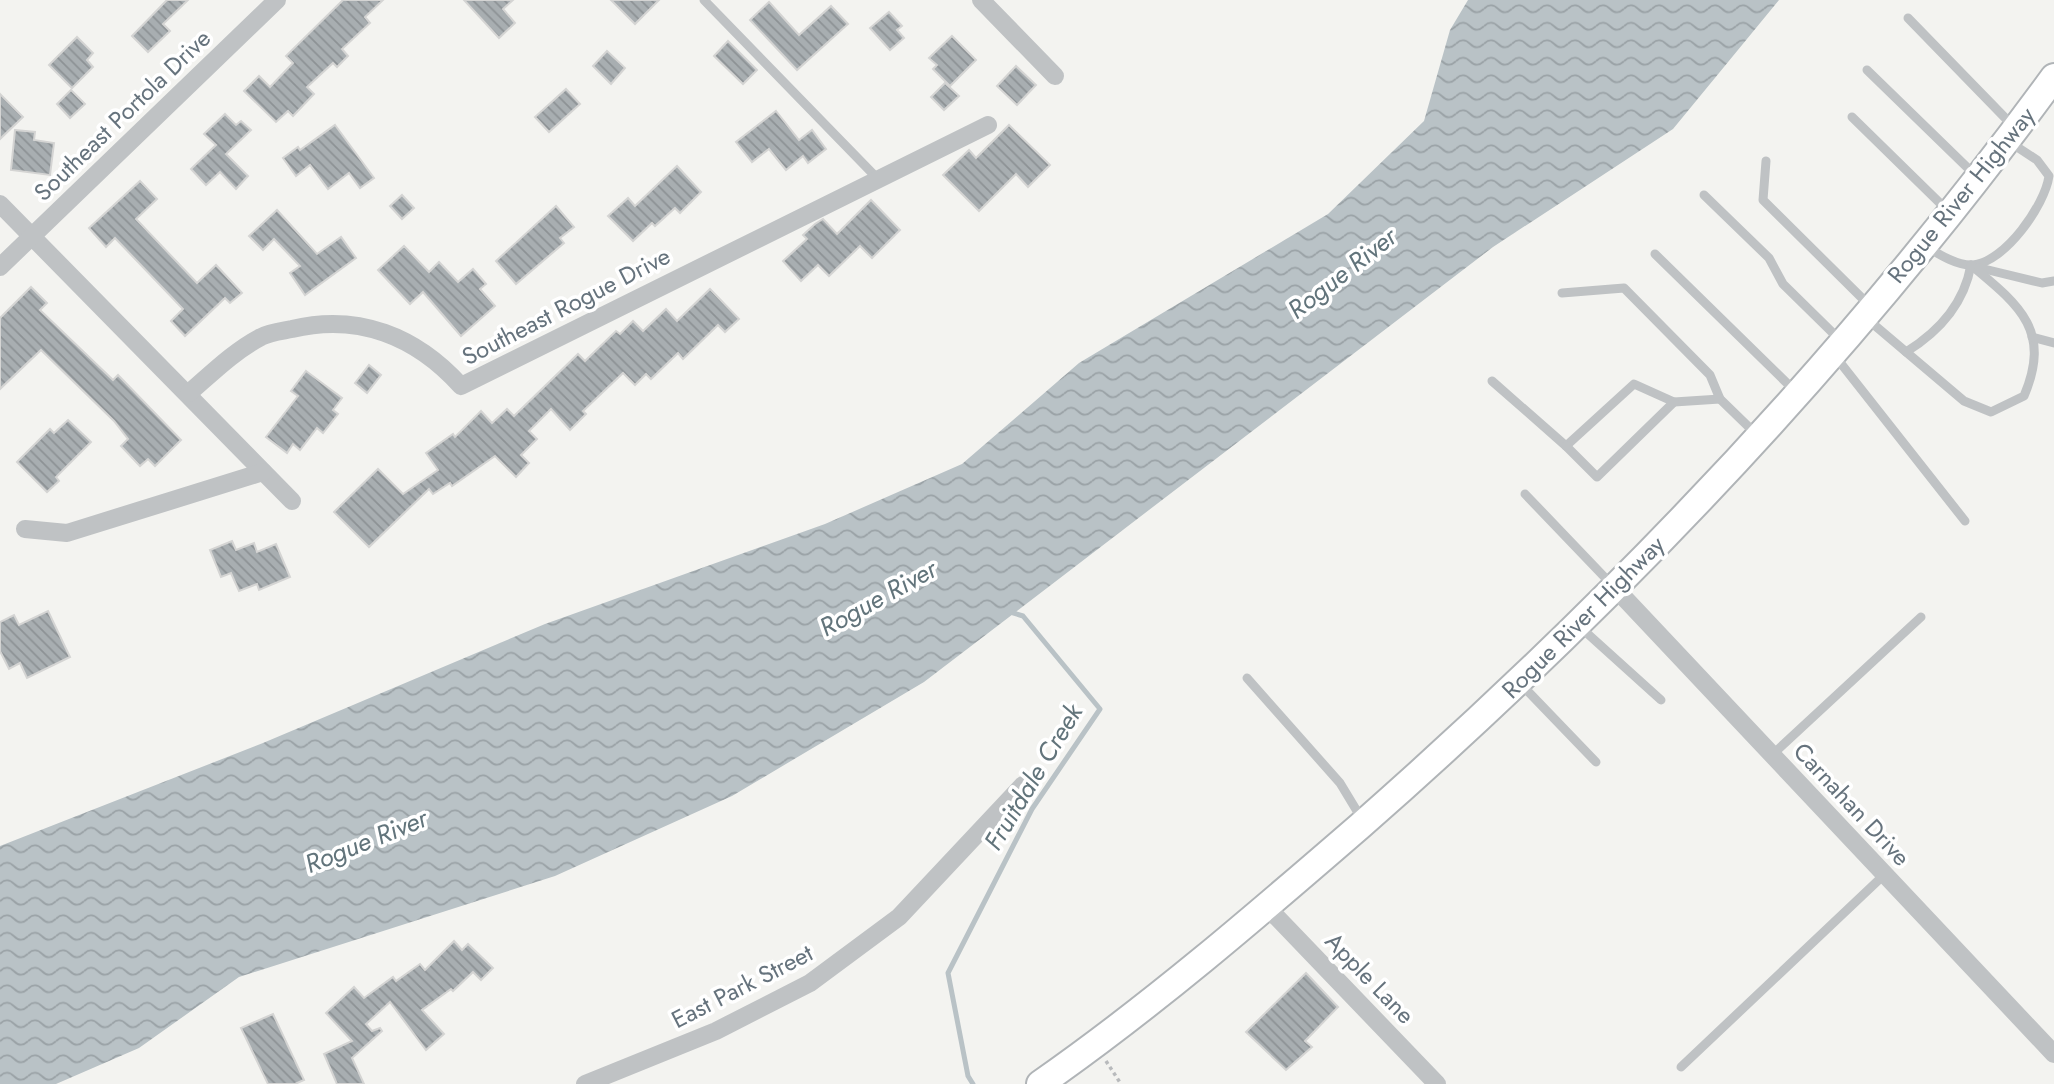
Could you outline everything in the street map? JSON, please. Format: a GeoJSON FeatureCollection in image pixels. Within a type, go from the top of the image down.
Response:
{"type":"FeatureCollection","features":[{"type":"Feature","properties":{"kind":"main road","name":"Rogue River Highway"},"geometry":{"type":"LineString","coordinates":[[1040,1084],[1097,1044],[1267,907],[1519,682],[1578,625],[1758,435],[1867,312],[2047,91]]}},
{"type":"Feature","properties":{"kind":"street","name":"Southeast Portola Drive"},"geometry":{"type":"LineString","coordinates":[[0,267],[277,0]]}},
{"type":"Feature","properties":{"kind":"street"},"geometry":{"type":"LineString","coordinates":[[981,0],[1055,76]]}},
{"type":"Feature","properties":{"kind":"street","name":"Southeast Rogue Drive"},"geometry":{"type":"LineString","coordinates":[[189,393],[262,336],[304,326],[351,324],[392,335],[438,360],[461,386],[988,125]]}},
{"type":"Feature","properties":{"kind":"street"},"geometry":{"type":"LineString","coordinates":[[0,204],[189,393],[292,501]]}},
{"type":"Feature","properties":{"kind":"street"},"geometry":{"type":"LineString","coordinates":[[25,530],[67,533],[263,472]]}},
{"type":"Feature","properties":{"kind":"street","name":"Carnahan Drive"},"geometry":{"type":"LineString","coordinates":[[1615,588],[2054,1054]]}},
{"type":"Feature","properties":{"kind":"street","name":"East Park Street"},"geometry":{"type":"LineString","coordinates":[[585,1084],[716,1031],[810,983],[899,917],[1023,785]]}},
{"type":"Feature","properties":{"kind":"street","name":"Apple Lane"},"geometry":{"type":"LineString","coordinates":[[1267,907],[1437,1084]]}},
{"type":"Feature","properties":{"kind":"lane"},"geometry":{"type":"LineString","coordinates":[[704,0],[877,178]]}},
{"type":"Feature","properties":{"kind":"lane"},"geometry":{"type":"LineString","coordinates":[[1908,18],[2051,176],[2047,191],[2006,247],[1987,261],[1971,265]]}},
{"type":"Feature","properties":{"kind":"lane"},"geometry":{"type":"LineString","coordinates":[[1867,69],[1978,177]]}},
{"type":"Feature","properties":{"kind":"lane"},"geometry":{"type":"LineString","coordinates":[[1852,117],[1950,213]]}},
{"type":"Feature","properties":{"kind":"lane"},"geometry":{"type":"LineString","coordinates":[[1766,161],[1763,200],[1906,352],[1964,401],[1991,412],[2024,396],[2035,369],[2035,345],[2023,314],[2004,293],[1971,265]]}},
{"type":"Feature","properties":{"kind":"lane"},"geometry":{"type":"LineString","coordinates":[[1704,195],[1769,258],[1783,284],[1836,347],[1965,520]]}},
{"type":"Feature","properties":{"kind":"lane"},"geometry":{"type":"LineString","coordinates":[[1923,245],[1944,257],[1971,265],[2042,283],[2054,281]]}},
{"type":"Feature","properties":{"kind":"lane"},"geometry":{"type":"LineString","coordinates":[[1656,254],[1796,392]]}},
{"type":"Feature","properties":{"kind":"lane"},"geometry":{"type":"LineString","coordinates":[[1906,352],[1956,309],[1967,287],[1971,265]]}},
{"type":"Feature","properties":{"kind":"lane"},"geometry":{"type":"LineString","coordinates":[[1562,293],[1624,288],[1710,375],[1720,399],[1758,435]]}},
{"type":"Feature","properties":{"kind":"lane"},"geometry":{"type":"LineString","coordinates":[[2032,337],[2054,343]]}},
{"type":"Feature","properties":{"kind":"lane"},"geometry":{"type":"LineString","coordinates":[[1492,381],[1566,446],[1597,478],[1674,402]]}},
{"type":"Feature","properties":{"kind":"lane"},"geometry":{"type":"LineString","coordinates":[[1566,446],[1634,384],[1674,402],[1720,399]]}},
{"type":"Feature","properties":{"kind":"lane"},"geometry":{"type":"LineString","coordinates":[[1525,494],[1615,588]]}},
{"type":"Feature","properties":{"kind":"lane"},"geometry":{"type":"LineString","coordinates":[[1772,755],[1921,617]]}},
{"type":"Feature","properties":{"kind":"lane"},"geometry":{"type":"LineString","coordinates":[[1578,625],[1661,700]]}},
{"type":"Feature","properties":{"kind":"lane"},"geometry":{"type":"LineString","coordinates":[[1247,678],[1340,783],[1364,822]]}},
{"type":"Feature","properties":{"kind":"lane"},"geometry":{"type":"LineString","coordinates":[[1519,682],[1596,762]]}},
{"type":"Feature","properties":{"kind":"lane"},"geometry":{"type":"LineString","coordinates":[[1681,1067],[1885,874]]}},
{"type":"Feature","properties":{"kind":"path"},"geometry":{"type":"LineString","coordinates":[[1097,1044],[1121,1084]]}},
{"type":"Feature","properties":{"kind":"water","name":"Rogue River"},"geometry":{"type":"Polygon","coordinates":[[[1468,0],[1779,0],[1673,129],[1493,247],[924,682],[732,796],[555,876],[239,977],[139,1048],[56,1084],[0,1084],[0,846],[263,743],[545,624],[825,524],[962,464],[1079,363],[1328,214],[1424,121],[1450,30],[1468,0]]]}},
{"type":"Feature","properties":{"kind":"building"},"geometry":{"type":"Polygon","coordinates":[[[167,0],[188,0],[163,24],[170,31],[148,52],[132,36],[167,0]]]}},
{"type":"Feature","properties":{"kind":"building"},"geometry":{"type":"Polygon","coordinates":[[[343,0],[383,0],[365,17],[370,23],[342,49],[348,56],[337,67],[333,63],[307,87],[314,94],[293,116],[288,111],[276,122],[244,91],[259,76],[270,87],[293,63],[286,56],[343,0]]]}},
{"type":"Feature","properties":{"kind":"building"},"geometry":{"type":"Polygon","coordinates":[[[464,0],[513,0],[503,9],[515,23],[499,38],[464,0]]]}},
{"type":"Feature","properties":{"kind":"building"},"geometry":{"type":"Polygon","coordinates":[[[611,0],[659,0],[635,24],[611,0]]]}},
{"type":"Feature","properties":{"kind":"building"},"geometry":{"type":"Polygon","coordinates":[[[769,2],[799,35],[831,6],[848,24],[797,70],[750,20],[769,2]]]}},
{"type":"Feature","properties":{"kind":"building"},"geometry":{"type":"Polygon","coordinates":[[[889,12],[902,26],[897,30],[904,38],[890,50],[870,28],[889,12]]]}},
{"type":"Feature","properties":{"kind":"building"},"geometry":{"type":"Polygon","coordinates":[[[952,36],[976,60],[950,86],[933,69],[937,65],[929,58],[952,36]]]}},
{"type":"Feature","properties":{"kind":"building"},"geometry":{"type":"Polygon","coordinates":[[[77,37],[93,53],[87,60],[93,67],[72,88],[49,65],[77,37]]]}},
{"type":"Feature","properties":{"kind":"building"},"geometry":{"type":"Polygon","coordinates":[[[728,41],[757,70],[743,84],[714,56],[728,41]]]}},
{"type":"Feature","properties":{"kind":"building"},"geometry":{"type":"Polygon","coordinates":[[[607,51],[625,68],[611,84],[593,66],[607,51]]]}},
{"type":"Feature","properties":{"kind":"building"},"geometry":{"type":"Polygon","coordinates":[[[1016,66],[1036,85],[1017,105],[997,86],[1016,66]]]}},
{"type":"Feature","properties":{"kind":"building"},"geometry":{"type":"Polygon","coordinates":[[[945,83],[959,96],[944,110],[931,97],[945,83]]]}},
{"type":"Feature","properties":{"kind":"building"},"geometry":{"type":"Polygon","coordinates":[[[566,89],[580,104],[549,132],[535,117],[566,89]]]}},
{"type":"Feature","properties":{"kind":"building"},"geometry":{"type":"Polygon","coordinates":[[[71,90],[85,104],[70,118],[57,104],[71,90]]]}},
{"type":"Feature","properties":{"kind":"building"},"geometry":{"type":"Polygon","coordinates":[[[0,94],[23,117],[0,139],[0,94]]]}},
{"type":"Feature","properties":{"kind":"building"},"geometry":{"type":"Polygon","coordinates":[[[776,111],[799,140],[812,130],[826,149],[808,163],[803,156],[786,170],[769,149],[752,162],[736,142],[776,111]]]}},
{"type":"Feature","properties":{"kind":"building"},"geometry":{"type":"Polygon","coordinates":[[[225,114],[236,125],[241,121],[251,130],[226,154],[248,176],[236,189],[220,172],[206,185],[191,169],[216,145],[204,134],[225,114]]]}},
{"type":"Feature","properties":{"kind":"building"},"geometry":{"type":"Polygon","coordinates":[[[335,125],[374,178],[360,188],[349,173],[328,189],[310,165],[296,176],[283,158],[298,147],[300,150],[335,125]]]}},
{"type":"Feature","properties":{"kind":"building"},"geometry":{"type":"Polygon","coordinates":[[[1009,125],[1050,165],[1028,187],[1016,174],[979,211],[943,175],[969,150],[976,158],[1009,125]]]}},
{"type":"Feature","properties":{"kind":"building"},"geometry":{"type":"Polygon","coordinates":[[[15,130],[35,132],[34,140],[54,143],[50,175],[11,170],[15,130]]]}},
{"type":"Feature","properties":{"kind":"building"},"geometry":{"type":"Polygon","coordinates":[[[677,166],[701,192],[680,213],[675,208],[655,226],[652,223],[633,241],[608,216],[628,198],[635,206],[677,166]]]}},
{"type":"Feature","properties":{"kind":"building"},"geometry":{"type":"Polygon","coordinates":[[[140,181],[157,199],[136,219],[197,283],[216,265],[242,293],[230,303],[225,298],[185,336],[171,321],[183,309],[115,238],[106,247],[89,228],[140,181]]]}},
{"type":"Feature","properties":{"kind":"building"},"geometry":{"type":"Polygon","coordinates":[[[402,195],[414,208],[402,219],[390,206],[402,195]]]}},
{"type":"Feature","properties":{"kind":"building"},"geometry":{"type":"Polygon","coordinates":[[[871,200],[900,230],[872,258],[860,246],[829,276],[818,265],[801,281],[783,261],[807,239],[803,235],[815,224],[823,219],[837,234],[871,200]]]}},
{"type":"Feature","properties":{"kind":"building"},"geometry":{"type":"Polygon","coordinates":[[[556,206],[574,227],[560,238],[564,243],[516,284],[496,261],[556,206]]]}},
{"type":"Feature","properties":{"kind":"building"},"geometry":{"type":"Polygon","coordinates":[[[277,210],[317,254],[341,237],[356,258],[305,295],[290,273],[300,266],[274,239],[263,250],[249,236],[277,210]]]}},
{"type":"Feature","properties":{"kind":"building"},"geometry":{"type":"Polygon","coordinates":[[[404,246],[429,272],[439,262],[458,282],[473,269],[486,284],[480,289],[495,306],[461,336],[423,292],[410,304],[378,270],[404,246]]]}},
{"type":"Feature","properties":{"kind":"building"},"geometry":{"type":"Polygon","coordinates":[[[31,287],[47,303],[40,310],[113,380],[118,375],[181,440],[155,466],[148,459],[140,466],[121,446],[128,439],[114,421],[41,350],[0,389],[0,318],[31,287]]]}},
{"type":"Feature","properties":{"kind":"building"},"geometry":{"type":"Polygon","coordinates":[[[710,289],[739,319],[725,332],[718,325],[683,359],[678,353],[651,379],[646,374],[635,385],[623,373],[583,411],[586,414],[570,430],[551,409],[529,431],[537,439],[521,455],[529,463],[516,477],[495,456],[452,486],[450,483],[433,494],[429,489],[369,547],[334,512],[378,469],[403,494],[438,470],[426,453],[453,434],[455,437],[481,411],[492,423],[507,409],[514,416],[578,354],[585,361],[616,331],[620,334],[633,321],[643,331],[666,309],[677,321],[710,289]]]}},
{"type":"Feature","properties":{"kind":"building"},"geometry":{"type":"Polygon","coordinates":[[[369,365],[381,375],[367,393],[355,383],[369,365]]]}},
{"type":"Feature","properties":{"kind":"building"},"geometry":{"type":"Polygon","coordinates":[[[306,371],[342,398],[333,410],[338,414],[323,433],[317,428],[300,450],[293,444],[287,453],[266,437],[298,396],[291,391],[306,371]]]}},
{"type":"Feature","properties":{"kind":"building"},"geometry":{"type":"Polygon","coordinates":[[[68,420],[91,442],[56,477],[59,481],[47,492],[17,462],[50,429],[54,433],[68,420]]]}},
{"type":"Feature","properties":{"kind":"building"},"geometry":{"type":"Polygon","coordinates":[[[232,541],[236,550],[254,543],[257,552],[276,544],[290,577],[259,590],[257,584],[239,591],[231,573],[221,577],[210,550],[232,541]]]}},
{"type":"Feature","properties":{"kind":"building"},"geometry":{"type":"Polygon","coordinates":[[[48,611],[70,657],[27,678],[20,663],[9,669],[0,651],[0,622],[14,615],[19,625],[48,611]]]}},
{"type":"Feature","properties":{"kind":"building"},"geometry":{"type":"Polygon","coordinates":[[[454,941],[462,950],[468,944],[493,968],[481,980],[473,972],[453,991],[451,989],[422,1010],[444,1034],[426,1050],[390,1002],[366,1024],[372,1031],[380,1028],[382,1031],[352,1058],[364,1084],[337,1084],[324,1054],[352,1041],[326,1013],[354,987],[364,998],[393,977],[396,981],[420,964],[425,970],[454,941]]]}},
{"type":"Feature","properties":{"kind":"building"},"geometry":{"type":"Polygon","coordinates":[[[1306,973],[1338,1007],[1305,1041],[1312,1047],[1286,1070],[1246,1032],[1306,973]]]}},
{"type":"Feature","properties":{"kind":"building"},"geometry":{"type":"Polygon","coordinates":[[[273,1014],[304,1080],[295,1084],[268,1084],[241,1028],[273,1014]]]}},
{"type":"Feature","properties":{"kind":"waterway","name":"Fruitdale Creek"},"geometry":{"type":"LineString","coordinates":[[973,1084],[968,1076],[948,973],[1032,809],[1100,709],[1023,616],[1007,611]]}}]}
